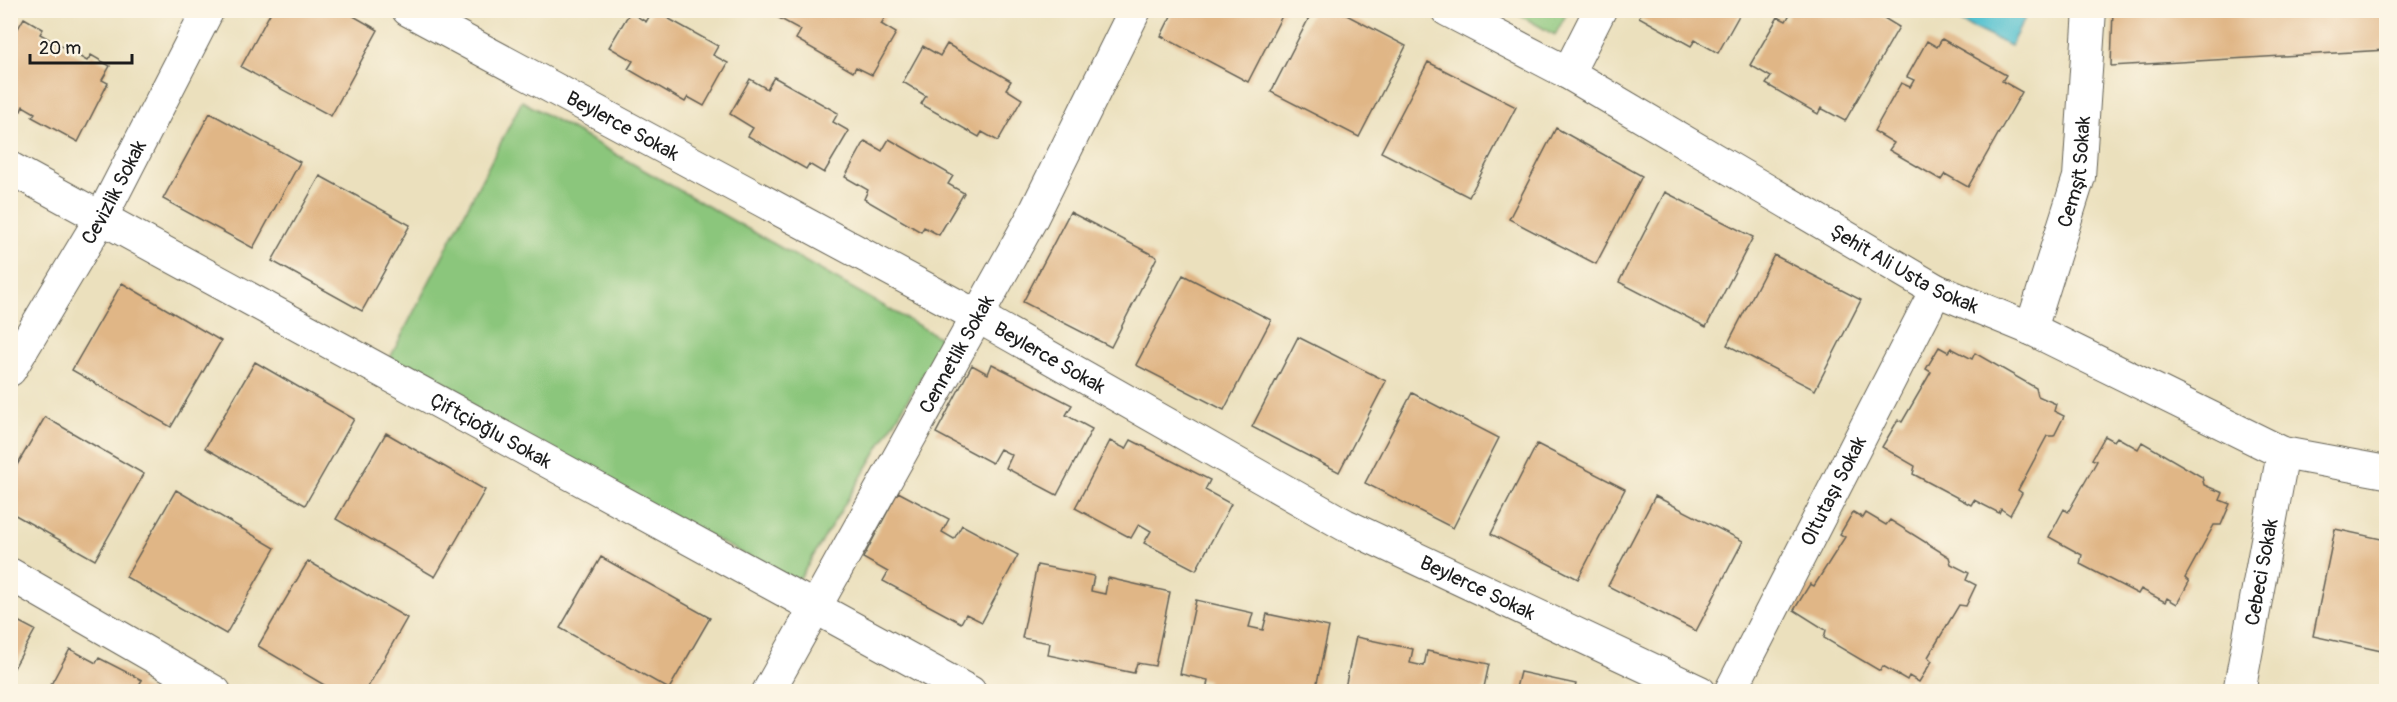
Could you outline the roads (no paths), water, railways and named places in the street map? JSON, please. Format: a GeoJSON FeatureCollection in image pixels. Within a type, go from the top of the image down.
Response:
{"type":"FeatureCollection","features":[{"type":"Feature","properties":{"kind":"street","name":"Cevizlik Sokak"},"geometry":{"type":"LineString","coordinates":[[10,370],[100,218],[208,10]]}},
{"type":"Feature","properties":{"kind":"street","name":"Beylerce Sokak"},"geometry":{"type":"LineString","coordinates":[[408,10],[977,316],[1345,525],[1700,692]]}},
{"type":"Feature","properties":{"kind":"street","name":"Cennetlik Sokak"},"geometry":{"type":"LineString","coordinates":[[768,692],[1032,218],[1136,10]]}},
{"type":"Feature","properties":{"kind":"street","name":"Şehit Ali Usta Sokak"},"geometry":{"type":"LineString","coordinates":[[1447,10],[1568,73],[1936,290],[2031,329],[2283,453],[2386,472]]}},
{"type":"Feature","properties":{"kind":"street"},"geometry":{"type":"LineString","coordinates":[[1568,73],[1600,10]]}},
{"type":"Feature","properties":{"kind":"street","name":"Cemşit Sokak"},"geometry":{"type":"LineString","coordinates":[[2031,329],[2079,177],[2090,10]]}},
{"type":"Feature","properties":{"kind":"street","name":"Çiftçioğlu Sokak"},"geometry":{"type":"LineString","coordinates":[[10,168],[970,692]]}},
{"type":"Feature","properties":{"kind":"street","name":"Oltutaşı Sokak"},"geometry":{"type":"LineString","coordinates":[[1730,692],[1936,290]]}},
{"type":"Feature","properties":{"kind":"street","name":"Cebeci Sokak"},"geometry":{"type":"LineString","coordinates":[[2239,692],[2283,453]]}},
{"type":"Feature","properties":{"kind":"street"},"geometry":{"type":"LineString","coordinates":[[10,574],[215,692]]}},
{"type":"Feature","properties":{"kind":"water"},"geometry":{"type":"Polygon","coordinates":[[[1946,10],[2011,11],[2025,18],[2010,46],[1944,14],[1946,10]]]}}]}
